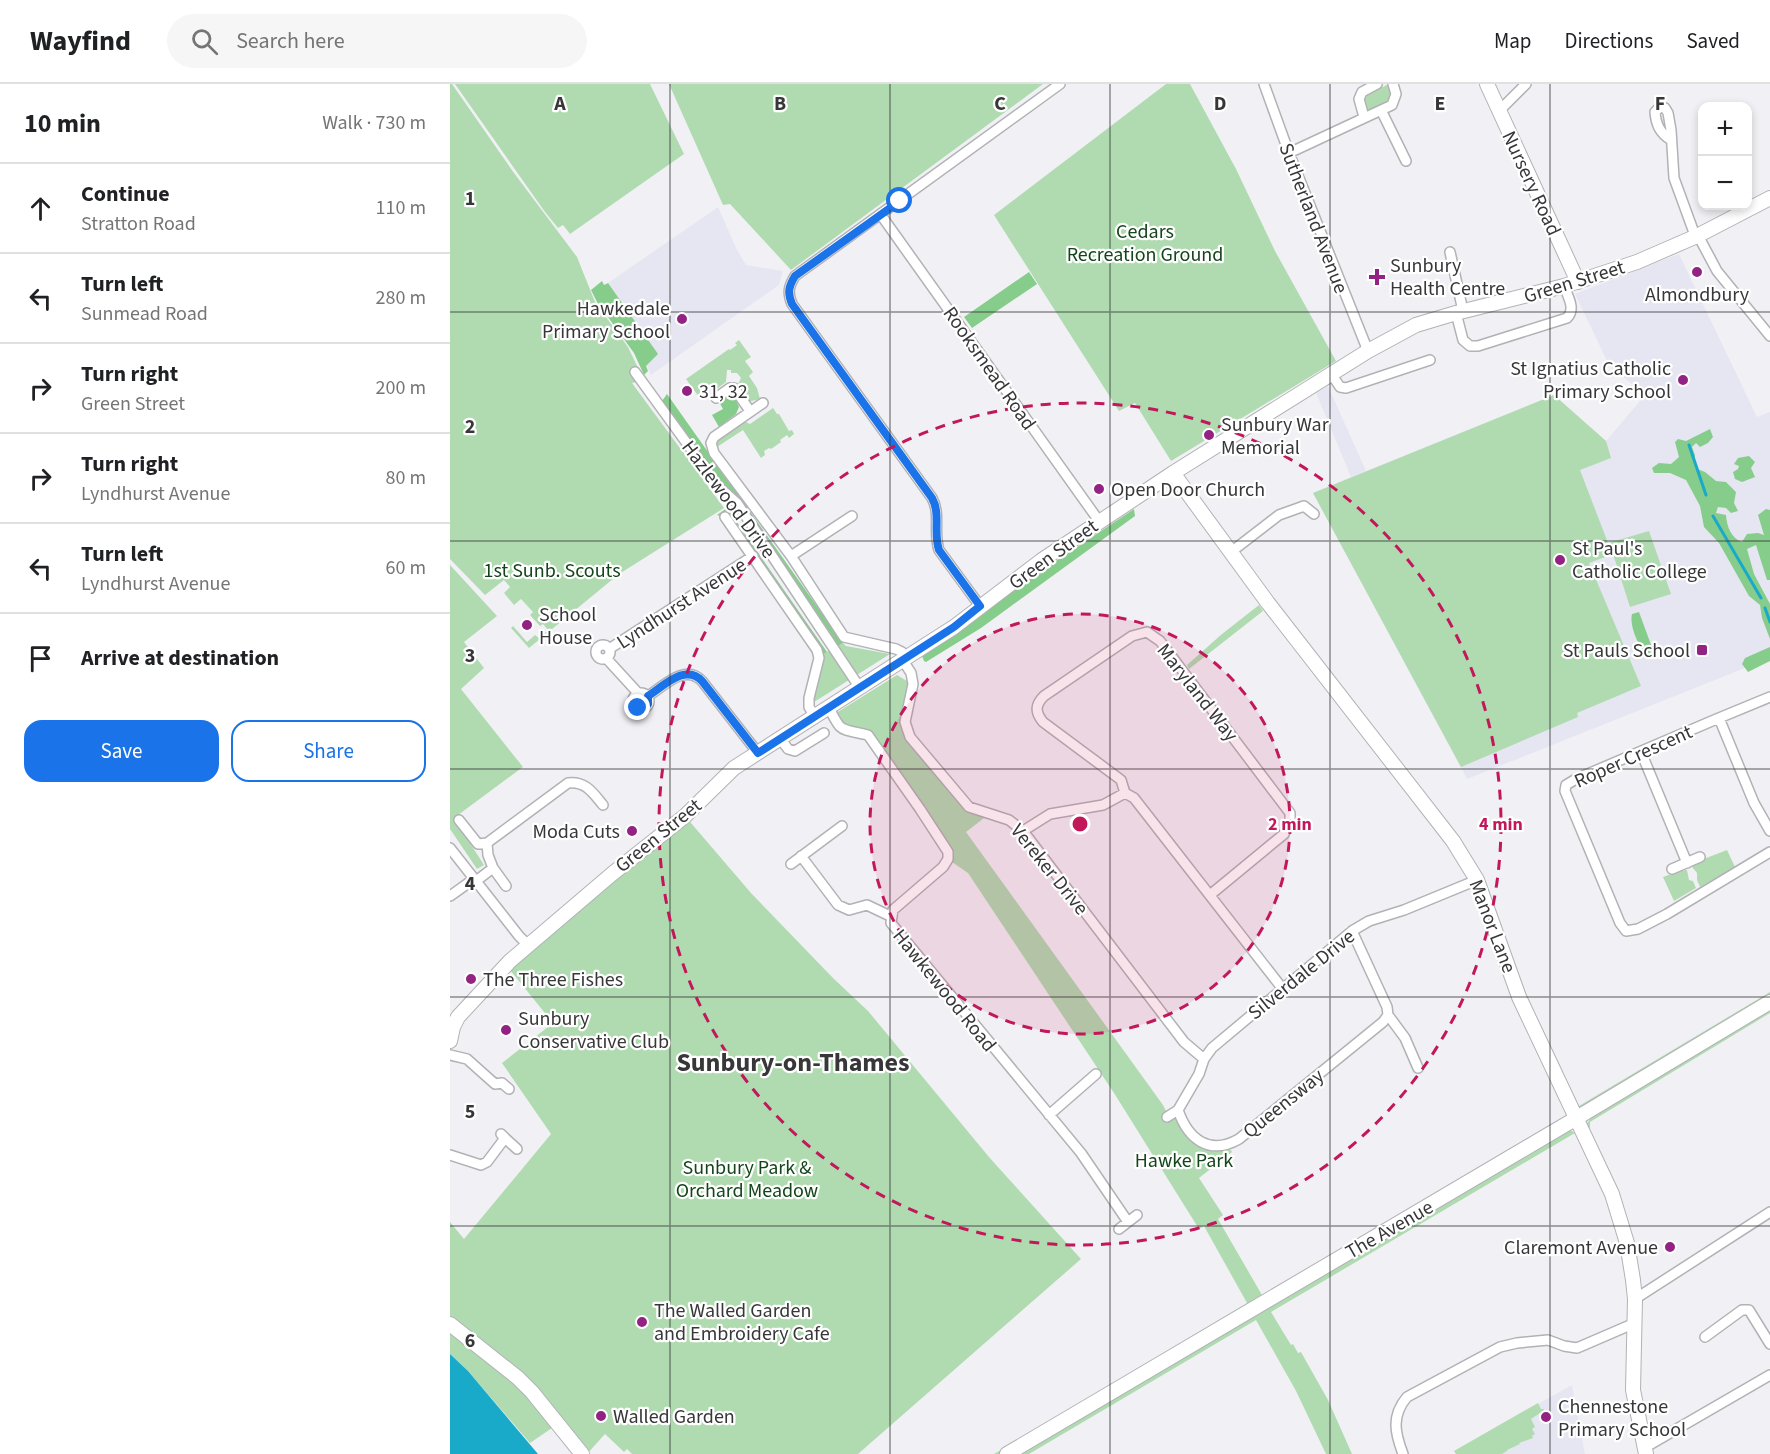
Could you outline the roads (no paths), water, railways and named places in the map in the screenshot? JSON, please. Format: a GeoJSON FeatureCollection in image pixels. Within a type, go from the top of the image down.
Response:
{"type":"FeatureCollection","features":[{"type":"Feature","properties":{"kind":"street"},"geometry":{"type":"LineString","coordinates":[[980,606],[939,550],[936,540],[936,505],[932,498],[792,304],[788,294],[795,276],[1060,84]]}},
{"type":"Feature","properties":{"kind":"street","name":"Sutherland Avenue"},"geometry":{"type":"LineString","coordinates":[[1264,84],[1368,351]]}},
{"type":"Feature","properties":{"kind":"street"},"geometry":{"type":"LineString","coordinates":[[1364,117],[1359,99],[1362,92],[1377,84]]}},
{"type":"Feature","properties":{"kind":"street"},"geometry":{"type":"LineString","coordinates":[[1289,153],[1394,102],[1396,94],[1393,84]]}},
{"type":"Feature","properties":{"kind":"street","name":"Nursery Road"},"geometry":{"type":"LineString","coordinates":[[1487,84],[1571,284]]}},
{"type":"Feature","properties":{"kind":"street"},"geometry":{"type":"LineString","coordinates":[[1499,111],[1526,84]]}},
{"type":"Feature","properties":{"kind":"street"},"geometry":{"type":"LineString","coordinates":[[1381,110],[1406,161]]}},
{"type":"Feature","properties":{"kind":"street"},"geometry":{"type":"LineString","coordinates":[[1671,140],[1677,191],[1693,230],[1717,271],[1770,336]]}},
{"type":"Feature","properties":{"kind":"street","name":"Green Street"},"geometry":{"type":"LineString","coordinates":[[451,1032],[458,1017],[490,981],[528,945],[685,816],[734,768],[779,737],[954,627],[1042,560],[1173,473],[1368,351],[1416,325],[1571,284],[1637,262],[1697,236],[1770,198]]}},
{"type":"Feature","properties":{"kind":"street","name":"Rooksmead Road"},"geometry":{"type":"LineString","coordinates":[[881,215],[1099,521]]}},
{"type":"Feature","properties":{"kind":"street"},"geometry":{"type":"LineString","coordinates":[[1450,252],[1463,340],[1470,346],[1567,318],[1572,314],[1571,284]]}},
{"type":"Feature","properties":{"kind":"street"},"geometry":{"type":"LineString","coordinates":[[1332,375],[1340,387],[1346,388],[1430,360]]}},
{"type":"Feature","properties":{"kind":"street","name":"Hazlewood Drive"},"geometry":{"type":"LineString","coordinates":[[635,372],[718,486],[737,503],[860,688]]}},
{"type":"Feature","properties":{"kind":"street"},"geometry":{"type":"LineString","coordinates":[[716,398],[730,388],[734,388],[750,411]]}},
{"type":"Feature","properties":{"kind":"street"},"geometry":{"type":"LineString","coordinates":[[763,403],[717,434],[711,443],[714,453],[791,556],[844,637],[896,649],[902,652],[904,658]]}},
{"type":"Feature","properties":{"kind":"street","name":"Manor Lane"},"geometry":{"type":"LineString","coordinates":[[1173,473],[1268,603],[1453,841],[1477,880],[1519,997],[1612,1194],[1620,1219],[1631,1266],[1635,1299],[1633,1383],[1645,1451]]}},
{"type":"Feature","properties":{"kind":"street"},"geometry":{"type":"LineString","coordinates":[[1230,552],[1279,514],[1305,506],[1314,514]]}},
{"type":"Feature","properties":{"kind":"street"},"geometry":{"type":"LineString","coordinates":[[791,556],[852,516]]}},
{"type":"Feature","properties":{"kind":"street"},"geometry":{"type":"LineString","coordinates":[[725,517],[818,650],[819,658],[808,703],[814,715]]}},
{"type":"Feature","properties":{"kind":"street","name":"Lyndhurst Avenue"},"geometry":{"type":"LineString","coordinates":[[753,556],[608,653],[643,695],[682,674],[693,674],[702,681],[758,753]]}},
{"type":"Feature","properties":{"kind":"street","name":"Maryland Way"},"geometry":{"type":"LineString","coordinates":[[1210,895],[1284,834],[1290,821],[1290,813],[1160,641],[1147,632],[1132,636],[1044,696],[1038,702],[1038,716],[1120,780],[1125,793],[1134,798],[1282,988]]}},
{"type":"Feature","properties":{"kind":"street","name":"Vereker Drive"},"geometry":{"type":"LineString","coordinates":[[904,658],[913,684],[904,722],[909,737],[969,807],[1009,820],[1023,831],[1184,1042],[1204,1059]]}},
{"type":"Feature","properties":{"kind":"street","name":"Roper Crescent"},"geometry":{"type":"LineString","coordinates":[[1770,698],[1576,779],[1566,785],[1565,791],[1620,923],[1626,931],[1638,929],[1676,909],[1770,852]]}},
{"type":"Feature","properties":{"kind":"street","name":"Hawkewood Road"},"geometry":{"type":"LineString","coordinates":[[828,706],[838,727],[868,735],[948,852],[946,864],[893,910],[890,916],[894,929],[1081,1154],[1128,1222]]}},
{"type":"Feature","properties":{"kind":"street"},"geometry":{"type":"LineString","coordinates":[[1719,718],[1754,803],[1770,831]]}},
{"type":"Feature","properties":{"kind":"street"},"geometry":{"type":"LineString","coordinates":[[779,737],[788,749],[795,751],[824,733]]}},
{"type":"Feature","properties":{"kind":"street"},"geometry":{"type":"LineString","coordinates":[[1641,752],[1687,862]]}},
{"type":"Feature","properties":{"kind":"street"},"geometry":{"type":"LineString","coordinates":[[459,819],[478,844],[487,843],[568,783],[589,788],[603,805]]}},
{"type":"Feature","properties":{"kind":"street"},"geometry":{"type":"LineString","coordinates":[[1023,831],[1050,814],[1103,805],[1125,793]]}},
{"type":"Feature","properties":{"kind":"street"},"geometry":{"type":"LineString","coordinates":[[791,864],[838,829],[841,841]]}},
{"type":"Feature","properties":{"kind":"street"},"geometry":{"type":"LineString","coordinates":[[487,843],[488,855],[493,868],[506,886]]}},
{"type":"Feature","properties":{"kind":"street"},"geometry":{"type":"LineString","coordinates":[[450,848],[528,945]]}},
{"type":"Feature","properties":{"kind":"street"},"geometry":{"type":"LineString","coordinates":[[801,856],[837,905],[849,910],[867,905],[890,916]]}},
{"type":"Feature","properties":{"kind":"street"},"geometry":{"type":"LineString","coordinates":[[1672,869],[1700,857]]}},
{"type":"Feature","properties":{"kind":"street"},"geometry":{"type":"LineString","coordinates":[[450,896],[493,868]]}},
{"type":"Feature","properties":{"kind":"street","name":"Silverdale Drive"},"geometry":{"type":"LineString","coordinates":[[1204,1059],[1212,1048],[1352,931],[1369,921],[1404,910],[1477,880]]}},
{"type":"Feature","properties":{"kind":"street"},"geometry":{"type":"LineString","coordinates":[[1352,931],[1387,1007],[1388,1015],[1405,1038],[1418,1068]]}},
{"type":"Feature","properties":{"kind":"street","name":"The Avenue"},"geometry":{"type":"LineString","coordinates":[[1007,1454],[1770,1002]]}},
{"type":"Feature","properties":{"kind":"street","name":"Queensway"},"geometry":{"type":"LineString","coordinates":[[1178,1110],[1183,1125],[1202,1143],[1214,1146],[1229,1144],[1239,1139],[1338,1059],[1383,1022],[1388,1015]]}},
{"type":"Feature","properties":{"kind":"street"},"geometry":{"type":"LineString","coordinates":[[450,1055],[467,1059],[495,1084],[502,1083],[508,1089]]}},
{"type":"Feature","properties":{"kind":"street"},"geometry":{"type":"LineString","coordinates":[[1167,1117],[1178,1110],[1199,1074],[1204,1059]]}},
{"type":"Feature","properties":{"kind":"street"},"geometry":{"type":"LineString","coordinates":[[1049,1115],[1096,1074]]}},
{"type":"Feature","properties":{"kind":"street"},"geometry":{"type":"LineString","coordinates":[[450,1155],[481,1165],[487,1162],[503,1136],[517,1149]]}},
{"type":"Feature","properties":{"kind":"street"},"geometry":{"type":"LineString","coordinates":[[1635,1299],[1770,1212]]}},
{"type":"Feature","properties":{"kind":"street"},"geometry":{"type":"LineString","coordinates":[[1119,1229],[1137,1215]]}},
{"type":"Feature","properties":{"kind":"street"},"geometry":{"type":"LineString","coordinates":[[1705,1337],[1742,1310],[1749,1310],[1770,1344]]}},
{"type":"Feature","properties":{"kind":"street"},"geometry":{"type":"LineString","coordinates":[[1403,1454],[1396,1438],[1395,1426],[1401,1405],[1407,1397],[1500,1347],[1548,1340],[1577,1348],[1635,1323]]}},
{"type":"Feature","properties":{"kind":"street"},"geometry":{"type":"LineString","coordinates":[[450,1324],[518,1378],[582,1454]]}},
{"type":"Feature","properties":{"kind":"street"},"geometry":{"type":"LineString","coordinates":[[1645,1451],[1770,1375]]}},
{"type":"Feature","properties":{"kind":"water"},"geometry":{"type":"Polygon","coordinates":[[[450,1354],[468,1371],[538,1454],[450,1454],[450,1354]]]}},
{"type":"Feature","properties":{"kind":"waterway"},"geometry":{"type":"LineString","coordinates":[[1689,445],[1706,495]]}},
{"type":"Feature","properties":{"kind":"waterway"},"geometry":{"type":"LineString","coordinates":[[1713,516],[1761,598]]}},
{"type":"Feature","properties":{"kind":"waterway"},"geometry":{"type":"LineString","coordinates":[[1765,608],[1770,622]]}},
{"type":"Feature","properties":{"kind":"place","name":"Almondbury"},"geometry":{"type":"Point","coordinates":[1697,272]}},
{"type":"Feature","properties":{"kind":"place","name":"Sunbury Health Centre"},"geometry":{"type":"Point","coordinates":[1377,277]}},
{"type":"Feature","properties":{"kind":"place","name":"Hawkedale Primary School"},"geometry":{"type":"Point","coordinates":[682,319]}},
{"type":"Feature","properties":{"kind":"place","name":"St Ignatius Catholic Primary School"},"geometry":{"type":"Point","coordinates":[1683,380]}},
{"type":"Feature","properties":{"kind":"place","name":"31, 32"},"geometry":{"type":"Point","coordinates":[687,391]}},
{"type":"Feature","properties":{"kind":"place","name":"Sunbury War Memorial"},"geometry":{"type":"Point","coordinates":[1209,435]}},
{"type":"Feature","properties":{"kind":"place","name":"Open Door Church"},"geometry":{"type":"Point","coordinates":[1099,489]}},
{"type":"Feature","properties":{"kind":"place","name":"St Paul's Catholic College"},"geometry":{"type":"Point","coordinates":[1560,560]}},
{"type":"Feature","properties":{"kind":"place","name":"School House"},"geometry":{"type":"Point","coordinates":[527,625]}},
{"type":"Feature","properties":{"kind":"place","name":"St Pauls School"},"geometry":{"type":"Point","coordinates":[1702,650]}},
{"type":"Feature","properties":{"kind":"place","name":"Moda Cuts"},"geometry":{"type":"Point","coordinates":[632,831]}},
{"type":"Feature","properties":{"kind":"place","name":"The Three Fishes"},"geometry":{"type":"Point","coordinates":[471,979]}},
{"type":"Feature","properties":{"kind":"place","name":"Sunbury Conservative Club"},"geometry":{"type":"Point","coordinates":[506,1030]}},
{"type":"Feature","properties":{"kind":"place","name":"Claremont Avenue"},"geometry":{"type":"Point","coordinates":[1670,1247]}},
{"type":"Feature","properties":{"kind":"place","name":"The Walled Garden and Embroidery Cafe"},"geometry":{"type":"Point","coordinates":[642,1322]}},
{"type":"Feature","properties":{"kind":"place","name":"Walled Garden"},"geometry":{"type":"Point","coordinates":[601,1416]}},
{"type":"Feature","properties":{"kind":"place","name":"Chennestone Primary School"},"geometry":{"type":"Point","coordinates":[1546,1417]}},
{"type":"Feature","properties":{"kind":"district","name":"Sunbury-on-Thames"},"geometry":{"type":"Point","coordinates":[793,1062]}},
{"type":"Feature","properties":{"kind":"park label","name":"Cedars Recreation Ground"},"geometry":{"type":"Point","coordinates":[1145,242]}},
{"type":"Feature","properties":{"kind":"park label","name":"1st Sunb. Scouts"},"geometry":{"type":"Point","coordinates":[552,570]}},
{"type":"Feature","properties":{"kind":"park label","name":"Hawke Park"},"geometry":{"type":"Point","coordinates":[1184,1160]}},
{"type":"Feature","properties":{"kind":"park label","name":"Sunbury Park & Orchard Meadow"},"geometry":{"type":"Point","coordinates":[747,1178]}}]}
